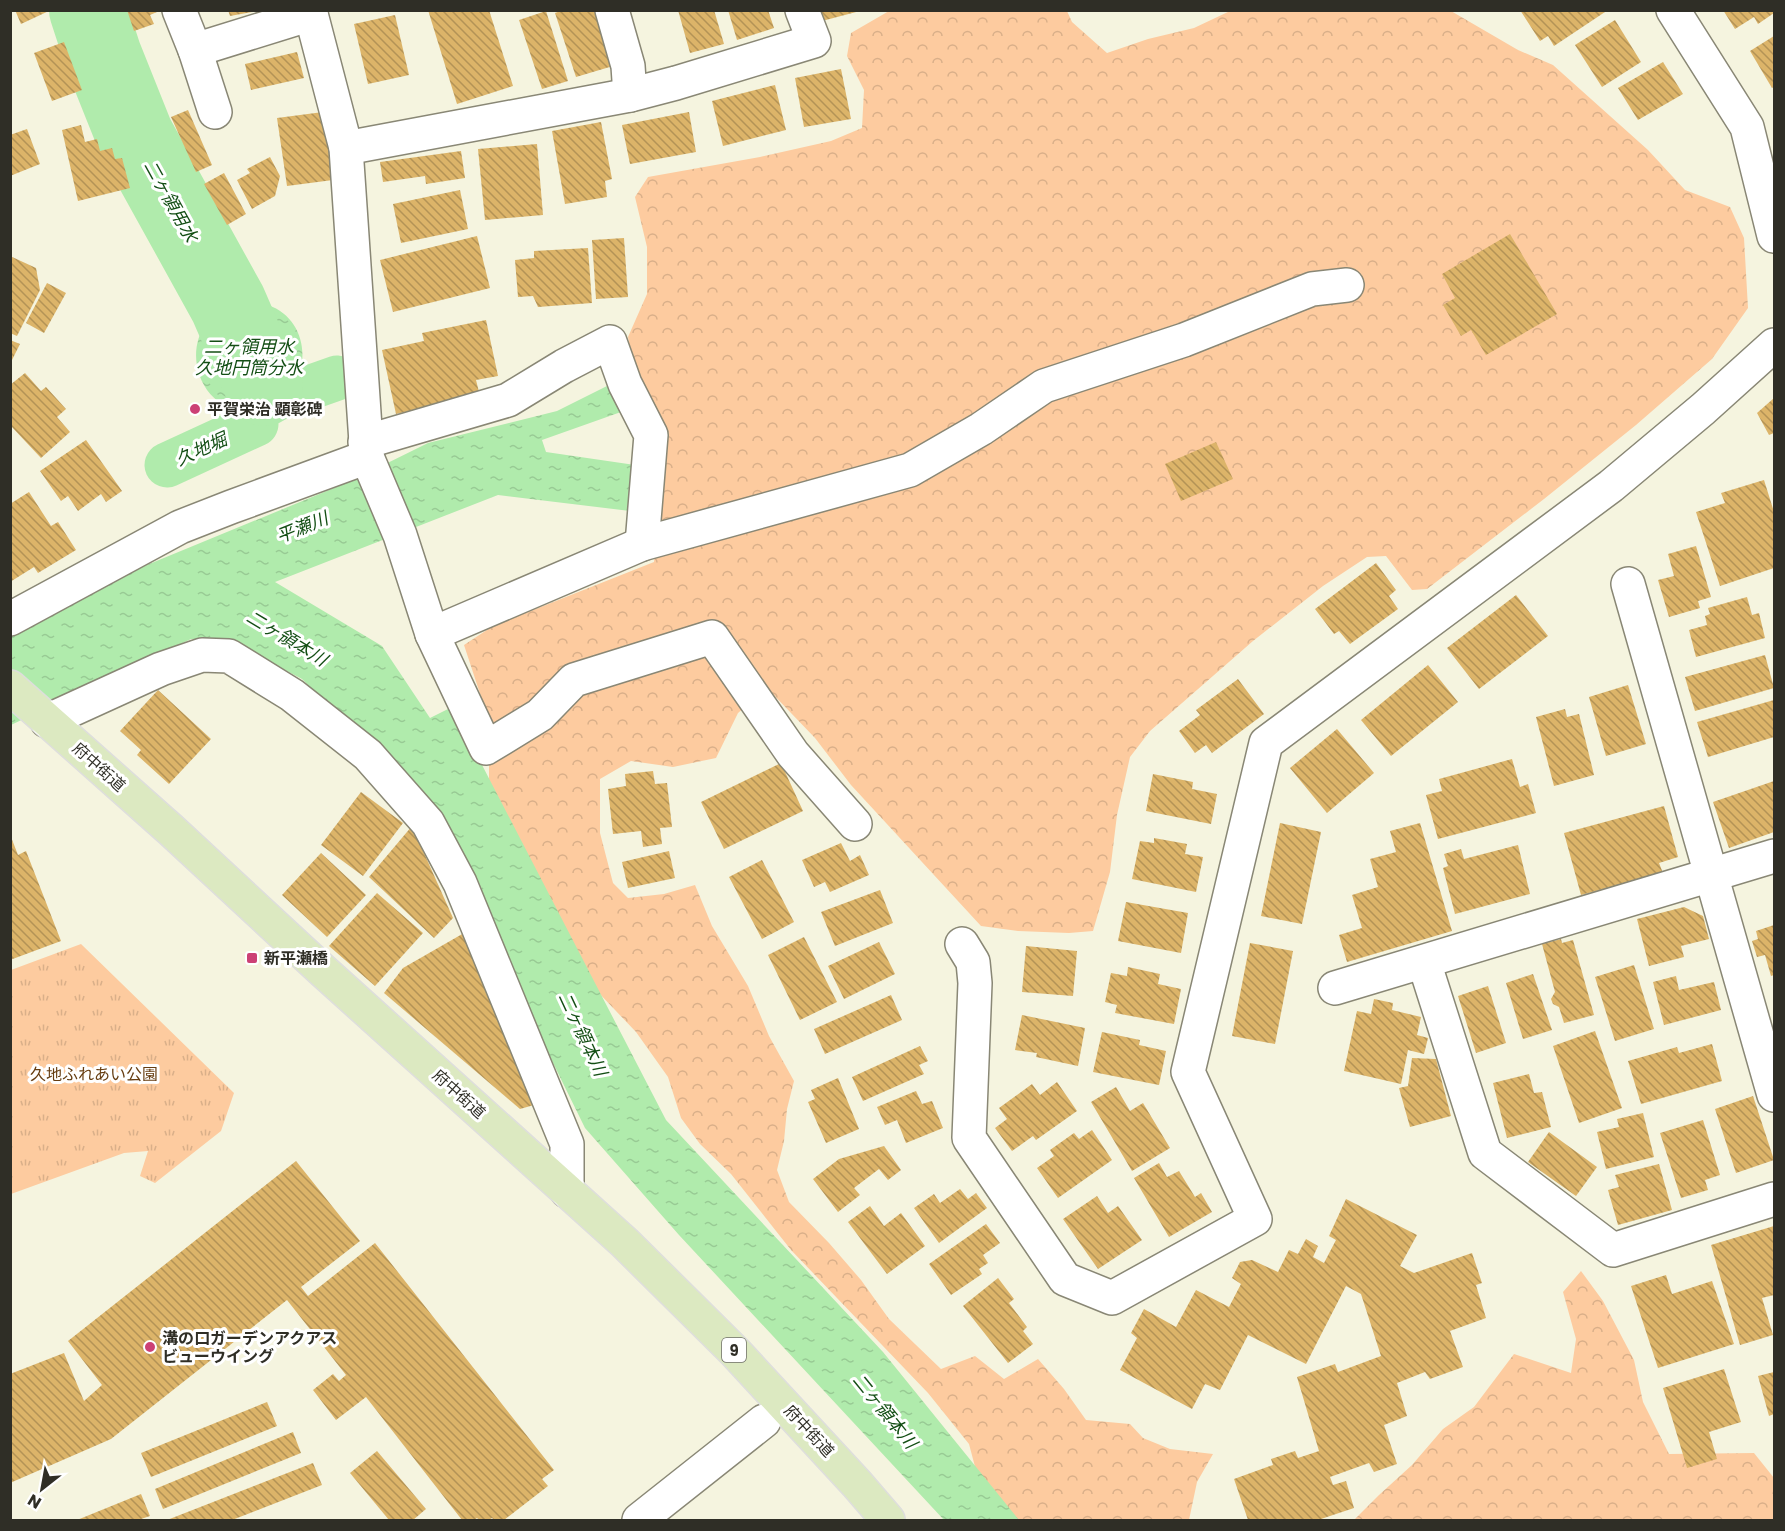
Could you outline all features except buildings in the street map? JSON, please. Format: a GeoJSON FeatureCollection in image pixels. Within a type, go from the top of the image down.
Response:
{"type":"FeatureCollection","features":[{"type":"Feature","properties":{"kind":"main road","name":"府中街道"},"geometry":{"type":"LineString","coordinates":[[30,706],[171,830],[625,1243],[735,1352],[857,1484],[888,1521]]}},
{"type":"Feature","properties":{"kind":"street"},"geometry":{"type":"LineString","coordinates":[[179,10],[216,112]]}},
{"type":"Feature","properties":{"kind":"street"},"geometry":{"type":"LineString","coordinates":[[612,10],[628,66],[630,95]]}},
{"type":"Feature","properties":{"kind":"street"},"geometry":{"type":"LineString","coordinates":[[346,148],[630,95],[676,83],[814,41],[802,10]]}},
{"type":"Feature","properties":{"kind":"street"},"geometry":{"type":"LineString","coordinates":[[1673,10],[1747,127],[1774,229]]}},
{"type":"Feature","properties":{"kind":"street"},"geometry":{"type":"LineString","coordinates":[[195,50],[311,12],[346,148],[367,456],[400,535],[432,634],[486,748],[540,715],[574,680],[712,637],[793,754],[855,824]]}},
{"type":"Feature","properties":{"kind":"street"},"geometry":{"type":"LineString","coordinates":[[432,634],[642,544],[910,470],[981,429],[1044,386],[1184,340],[1312,289],[1347,285]]}},
{"type":"Feature","properties":{"kind":"street"},"geometry":{"type":"LineString","coordinates":[[10,619],[180,527],[508,400],[564,366],[610,342],[625,384],[651,435],[642,544]]}},
{"type":"Feature","properties":{"kind":"street"},"geometry":{"type":"LineString","coordinates":[[962,944],[974,962],[975,983],[969,1138],[1065,1280],[1112,1298],[1255,1219],[1188,1072],[1266,743],[1611,486],[1703,409],[1774,345]]}},
{"type":"Feature","properties":{"kind":"street"},"geometry":{"type":"LineString","coordinates":[[1628,584],[1774,1095]]}},
{"type":"Feature","properties":{"kind":"street"},"geometry":{"type":"LineString","coordinates":[[30,706],[202,655],[229,656],[292,695],[368,755],[428,823],[460,883],[567,1144],[567,1191]]}},
{"type":"Feature","properties":{"kind":"street"},"geometry":{"type":"LineString","coordinates":[[1335,988],[1774,856]]}},
{"type":"Feature","properties":{"kind":"street"},"geometry":{"type":"LineString","coordinates":[[1424,962],[1485,1153],[1613,1250],[1774,1199]]}},
{"type":"Feature","properties":{"kind":"street"},"geometry":{"type":"LineString","coordinates":[[639,1521],[764,1421]]}},
{"type":"Feature","properties":{"kind":"green space"},"geometry":{"type":"Polygon","coordinates":[[[889,11],[1067,11],[1072,22],[1107,53],[1148,39],[1194,28],[1230,11],[1451,11],[1518,50],[1553,65],[1648,150],[1685,190],[1730,207],[1744,238],[1748,308],[1712,359],[1636,425],[1427,589],[1412,590],[1386,556],[1367,557],[1323,586],[1253,641],[1150,731],[1130,757],[1117,815],[1110,872],[1093,931],[1069,933],[1018,931],[981,926],[851,785],[815,738],[767,688],[738,713],[716,758],[673,767],[631,761],[600,779],[600,833],[613,883],[628,898],[664,894],[695,885],[712,926],[748,986],[769,1036],[794,1081],[777,1170],[789,1202],[861,1280],[889,1319],[941,1369],[975,1356],[1004,1379],[1038,1359],[1064,1389],[1086,1420],[1130,1424],[1143,1438],[1170,1449],[1213,1454],[1197,1482],[1189,1520],[1000,1520],[983,1497],[969,1444],[928,1393],[791,1250],[731,1174],[700,1144],[681,1118],[668,1077],[636,1032],[596,990],[489,790],[489,721],[464,645],[493,626],[654,562],[659,514],[628,337],[647,294],[647,247],[635,197],[648,177],[760,157],[831,141],[862,128],[864,90],[847,56],[851,33],[889,11]]]}},
{"type":"Feature","properties":{"kind":"green space","name":"久地ふれあい公園"},"geometry":{"type":"Polygon","coordinates":[[[81,944],[234,1093],[221,1131],[155,1183],[140,1176],[148,1151],[124,1153],[11,1194],[11,970],[81,944]]]}},
{"type":"Feature","properties":{"kind":"green space"},"geometry":{"type":"Polygon","coordinates":[[[1581,1271],[1603,1301],[1634,1360],[1643,1402],[1669,1454],[1754,1453],[1774,1478],[1774,1520],[1354,1520],[1412,1465],[1443,1429],[1474,1407],[1514,1354],[1571,1373],[1576,1339],[1563,1292],[1581,1271]]]}},
{"type":"Feature","properties":{"kind":"water","name":"二ヶ領用水 久地円筒分水"},"geometry":{"type":"Polygon","coordinates":[[[250,302],[268,305],[280,311],[290,320],[301,342],[302,355],[297,380],[284,397],[267,407],[245,411],[229,408],[215,399],[205,387],[198,372],[196,355],[199,338],[207,322],[214,315],[227,304],[250,302]]]}},
{"type":"Feature","properties":{"kind":"water"},"geometry":{"type":"Polygon","coordinates":[[[607,386],[621,412],[542,440],[546,452],[635,465],[630,511],[498,495],[275,582],[382,646],[430,718],[452,707],[666,1120],[883,1352],[1019,1520],[944,1520],[679,1235],[585,1128],[416,792],[302,679],[228,640],[191,639],[11,725],[11,621],[351,481],[428,443],[557,411],[607,386]]]}},
{"type":"Feature","properties":{"kind":"waterway","name":"二ヶ領用水"},"geometry":{"type":"LineString","coordinates":[[88,10],[103,56],[135,136],[228,304],[264,387]]}},
{"type":"Feature","properties":{"kind":"waterway"},"geometry":{"type":"LineString","coordinates":[[286,396],[337,378]]}},
{"type":"Feature","properties":{"kind":"waterway","name":"久地堀"},"geometry":{"type":"LineString","coordinates":[[167,465],[256,424],[256,410]]}},
{"type":"Feature","properties":{"kind":"place","name":"平賀栄治 顕彰碑"},"geometry":{"type":"Point","coordinates":[195,409]}},
{"type":"Feature","properties":{"kind":"place","name":"新平瀬橋"},"geometry":{"type":"Point","coordinates":[252,958]}},
{"type":"Feature","properties":{"kind":"place","name":"溝の口ガーデンアクアス ビューウイング"},"geometry":{"type":"Point","coordinates":[150,1347]}},
{"type":"Feature","properties":{"kind":"water label","name":"平瀬川"},"geometry":{"type":"Point","coordinates":[302,527]}},
{"type":"Feature","properties":{"kind":"water label","name":"二ヶ領本川"},"geometry":{"type":"Point","coordinates":[287,638]}},
{"type":"Feature","properties":{"kind":"water label","name":"二ヶ領本川"},"geometry":{"type":"Point","coordinates":[583,1034]}},
{"type":"Feature","properties":{"kind":"water label","name":"二ヶ領本川"},"geometry":{"type":"Point","coordinates":[885,1411]}}]}
